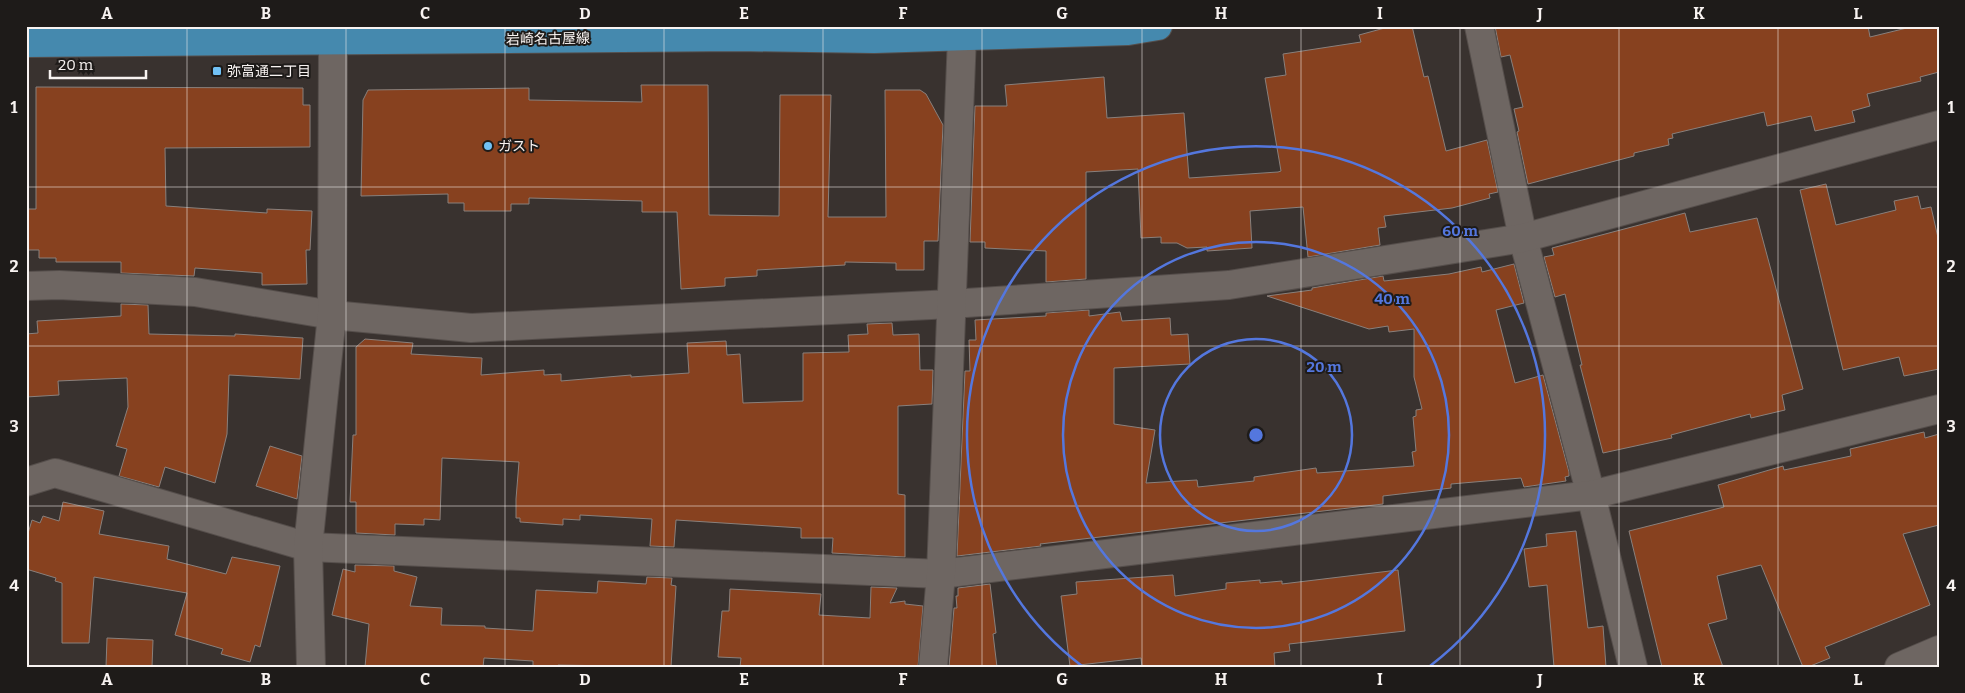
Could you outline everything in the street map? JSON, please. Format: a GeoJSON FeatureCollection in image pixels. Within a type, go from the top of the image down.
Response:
{"type":"FeatureCollection","features":[{"type":"Feature","properties":{"kind":"main road","name":"岩崎名古屋線"},"geometry":{"type":"LineString","coordinates":[[26,43],[738,37],[874,39],[971,31],[1128,31],[1158,26]]}},
{"type":"Feature","properties":{"kind":"street"},"geometry":{"type":"LineString","coordinates":[[1479,26],[1523,238],[1591,495],[1633,667]]}},
{"type":"Feature","properties":{"kind":"street"},"geometry":{"type":"LineString","coordinates":[[933,667],[941,574],[952,304],[971,31]]}},
{"type":"Feature","properties":{"kind":"street"},"geometry":{"type":"LineString","coordinates":[[311,667],[308,547],[332,315],[333,41]]}},
{"type":"Feature","properties":{"kind":"street"},"geometry":{"type":"LineString","coordinates":[[26,286],[59,285],[195,292],[332,315],[471,328],[952,304],[1229,285],[1523,238],[1939,125]]}},
{"type":"Feature","properties":{"kind":"street"},"geometry":{"type":"LineString","coordinates":[[26,482],[55,473],[308,547],[941,574],[1591,495],[1939,409]]}},
{"type":"Feature","properties":{"kind":"street"},"geometry":{"type":"LineString","coordinates":[[1899,667],[1939,650]]}},
{"type":"Feature","properties":{"kind":"building"},"geometry":{"type":"Polygon","coordinates":[[[1392,26],[1412,26],[1424,77],[1428,76],[1446,151],[1487,140],[1498,192],[1489,194],[1490,198],[1452,208],[1384,216],[1386,227],[1378,228],[1380,245],[1308,257],[1303,207],[1250,211],[1252,248],[1207,251],[1207,247],[1187,248],[1177,243],[1161,243],[1161,237],[1141,238],[1138,169],[1086,172],[1086,279],[1046,282],[1046,251],[985,248],[985,242],[970,242],[975,106],[1007,106],[1005,85],[1104,77],[1107,118],[1184,113],[1189,178],[1278,172],[1281,171],[1265,78],[1286,75],[1283,54],[1361,42],[1359,35],[1392,26]]]}},
{"type":"Feature","properties":{"kind":"building"},"geometry":{"type":"Polygon","coordinates":[[[1495,26],[1868,26],[1870,37],[1915,26],[1939,26],[1939,72],[1920,77],[1921,81],[1867,94],[1870,106],[1852,111],[1855,122],[1815,131],[1811,116],[1767,126],[1764,112],[1672,134],[1673,138],[1668,139],[1669,145],[1634,153],[1634,156],[1528,184],[1514,109],[1523,107],[1510,55],[1501,57],[1495,26]]]}},
{"type":"Feature","properties":{"kind":"building"},"geometry":{"type":"Polygon","coordinates":[[[641,85],[708,85],[709,215],[779,216],[780,95],[831,95],[828,217],[886,217],[885,90],[920,90],[926,94],[943,125],[938,241],[924,241],[924,270],[896,270],[896,263],[845,262],[845,265],[757,270],[757,276],[725,278],[725,286],[681,289],[677,212],[642,212],[642,201],[529,198],[529,204],[511,204],[511,211],[464,211],[464,203],[448,203],[448,194],[361,196],[363,100],[368,90],[529,88],[529,100],[642,102],[641,85]]]}},
{"type":"Feature","properties":{"kind":"building"},"geometry":{"type":"Polygon","coordinates":[[[36,87],[303,88],[303,105],[310,105],[310,147],[165,148],[166,206],[267,213],[267,209],[312,211],[310,250],[306,250],[307,284],[262,285],[262,273],[195,268],[194,276],[121,273],[121,262],[56,262],[56,258],[39,258],[39,250],[26,250],[26,209],[36,209],[36,87]]]}},
{"type":"Feature","properties":{"kind":"building"},"geometry":{"type":"Polygon","coordinates":[[[1826,184],[1836,225],[1896,210],[1894,201],[1918,196],[1921,209],[1931,207],[1939,242],[1939,369],[1904,376],[1899,357],[1843,370],[1800,190],[1826,184]]]}},
{"type":"Feature","properties":{"kind":"building"},"geometry":{"type":"Polygon","coordinates":[[[1685,213],[1690,232],[1757,218],[1803,389],[1782,395],[1785,410],[1751,418],[1750,414],[1671,435],[1672,438],[1603,453],[1580,365],[1582,365],[1565,294],[1555,297],[1544,257],[1554,255],[1552,248],[1685,213]]]}},
{"type":"Feature","properties":{"kind":"building"},"geometry":{"type":"Polygon","coordinates":[[[1514,264],[1524,303],[1496,310],[1515,383],[1543,375],[1569,472],[1569,476],[1565,477],[1566,481],[1524,487],[1521,478],[1451,484],[1451,488],[1383,496],[1383,504],[1040,544],[1041,546],[957,556],[965,371],[970,371],[969,340],[976,340],[975,320],[1046,316],[1046,313],[1089,310],[1089,316],[1120,312],[1122,321],[1170,318],[1171,335],[1188,334],[1190,364],[1114,368],[1114,424],[1155,430],[1146,483],[1197,480],[1198,487],[1254,481],[1254,477],[1316,468],[1317,473],[1414,466],[1412,452],[1416,451],[1413,417],[1416,416],[1416,410],[1422,409],[1414,377],[1414,329],[1389,332],[1388,326],[1369,329],[1267,296],[1312,290],[1312,288],[1383,276],[1384,281],[1449,274],[1481,267],[1482,272],[1514,264]]]}},
{"type":"Feature","properties":{"kind":"building"},"geometry":{"type":"Polygon","coordinates":[[[121,304],[148,305],[149,334],[235,336],[235,334],[303,338],[300,379],[229,375],[227,434],[215,483],[165,467],[159,487],[119,476],[127,449],[116,446],[128,407],[127,378],[58,381],[59,395],[26,397],[26,334],[38,333],[37,321],[121,316],[121,304]]]}},
{"type":"Feature","properties":{"kind":"building"},"geometry":{"type":"Polygon","coordinates":[[[892,323],[893,335],[919,334],[920,370],[933,370],[932,404],[898,406],[898,494],[905,495],[905,557],[832,553],[833,538],[801,538],[801,528],[676,520],[674,547],[650,546],[652,519],[580,515],[580,520],[563,519],[563,525],[520,522],[520,518],[516,518],[519,462],[442,458],[440,520],[424,519],[424,525],[395,524],[395,535],[356,533],[356,502],[350,502],[353,435],[356,435],[356,347],[365,339],[413,343],[411,354],[482,358],[481,375],[544,370],[544,375],[561,374],[561,381],[631,375],[631,377],[689,373],[687,343],[726,341],[727,355],[740,354],[743,403],[803,401],[803,353],[849,352],[848,335],[868,334],[867,324],[892,323]]]}},
{"type":"Feature","properties":{"kind":"building"},"geometry":{"type":"Polygon","coordinates":[[[1924,432],[1925,438],[1939,434],[1939,525],[1903,534],[1930,605],[1825,647],[1830,658],[1808,667],[1803,667],[1761,565],[1717,576],[1727,619],[1708,624],[1723,667],[1662,667],[1629,531],[1724,507],[1718,485],[1783,466],[1784,470],[1851,456],[1850,449],[1924,432]]]}},
{"type":"Feature","properties":{"kind":"building"},"geometry":{"type":"Polygon","coordinates":[[[270,446],[302,456],[297,499],[256,486],[270,446]]]}},
{"type":"Feature","properties":{"kind":"building"},"geometry":{"type":"Polygon","coordinates":[[[63,502],[104,511],[99,534],[169,546],[167,559],[226,574],[232,557],[280,566],[260,647],[255,645],[250,662],[221,654],[223,649],[175,635],[187,593],[94,577],[89,643],[62,643],[62,583],[55,581],[56,578],[26,569],[26,540],[32,520],[40,523],[43,516],[59,521],[63,502]]]}},
{"type":"Feature","properties":{"kind":"building"},"geometry":{"type":"Polygon","coordinates":[[[1576,531],[1588,628],[1603,626],[1606,667],[1554,667],[1547,585],[1529,587],[1524,549],[1547,546],[1546,534],[1576,531]]]}},
{"type":"Feature","properties":{"kind":"building"},"geometry":{"type":"Polygon","coordinates":[[[355,565],[394,566],[394,571],[417,577],[410,606],[442,608],[441,625],[485,626],[485,628],[533,631],[536,590],[597,593],[598,581],[646,584],[647,577],[672,578],[671,585],[676,586],[671,667],[558,665],[558,667],[533,667],[533,661],[484,658],[483,667],[365,667],[369,624],[332,615],[343,569],[355,572],[355,565]]]}},
{"type":"Feature","properties":{"kind":"building"},"geometry":{"type":"Polygon","coordinates":[[[1398,570],[1405,631],[1289,644],[1290,651],[1274,653],[1275,667],[1142,667],[1141,658],[1070,666],[1061,596],[1077,594],[1076,582],[1173,575],[1175,596],[1226,589],[1226,583],[1260,580],[1260,583],[1282,581],[1282,584],[1398,570]]]}},
{"type":"Feature","properties":{"kind":"building"},"geometry":{"type":"Polygon","coordinates":[[[990,584],[996,633],[993,634],[997,667],[949,667],[954,608],[957,608],[956,596],[958,596],[958,588],[990,584]]]}},
{"type":"Feature","properties":{"kind":"building"},"geometry":{"type":"Polygon","coordinates":[[[871,587],[897,588],[890,603],[905,601],[905,604],[923,606],[918,667],[740,667],[741,658],[718,657],[722,611],[729,611],[730,589],[821,594],[819,615],[870,618],[871,587]]]}},
{"type":"Feature","properties":{"kind":"building"},"geometry":{"type":"Polygon","coordinates":[[[107,638],[153,640],[152,667],[106,667],[107,638]]]}},
{"type":"Feature","properties":{"kind":"place","name":"弥富通二丁目"},"geometry":{"type":"Point","coordinates":[217,71]}},
{"type":"Feature","properties":{"kind":"place","name":"ガスト"},"geometry":{"type":"Point","coordinates":[488,146]}}]}
